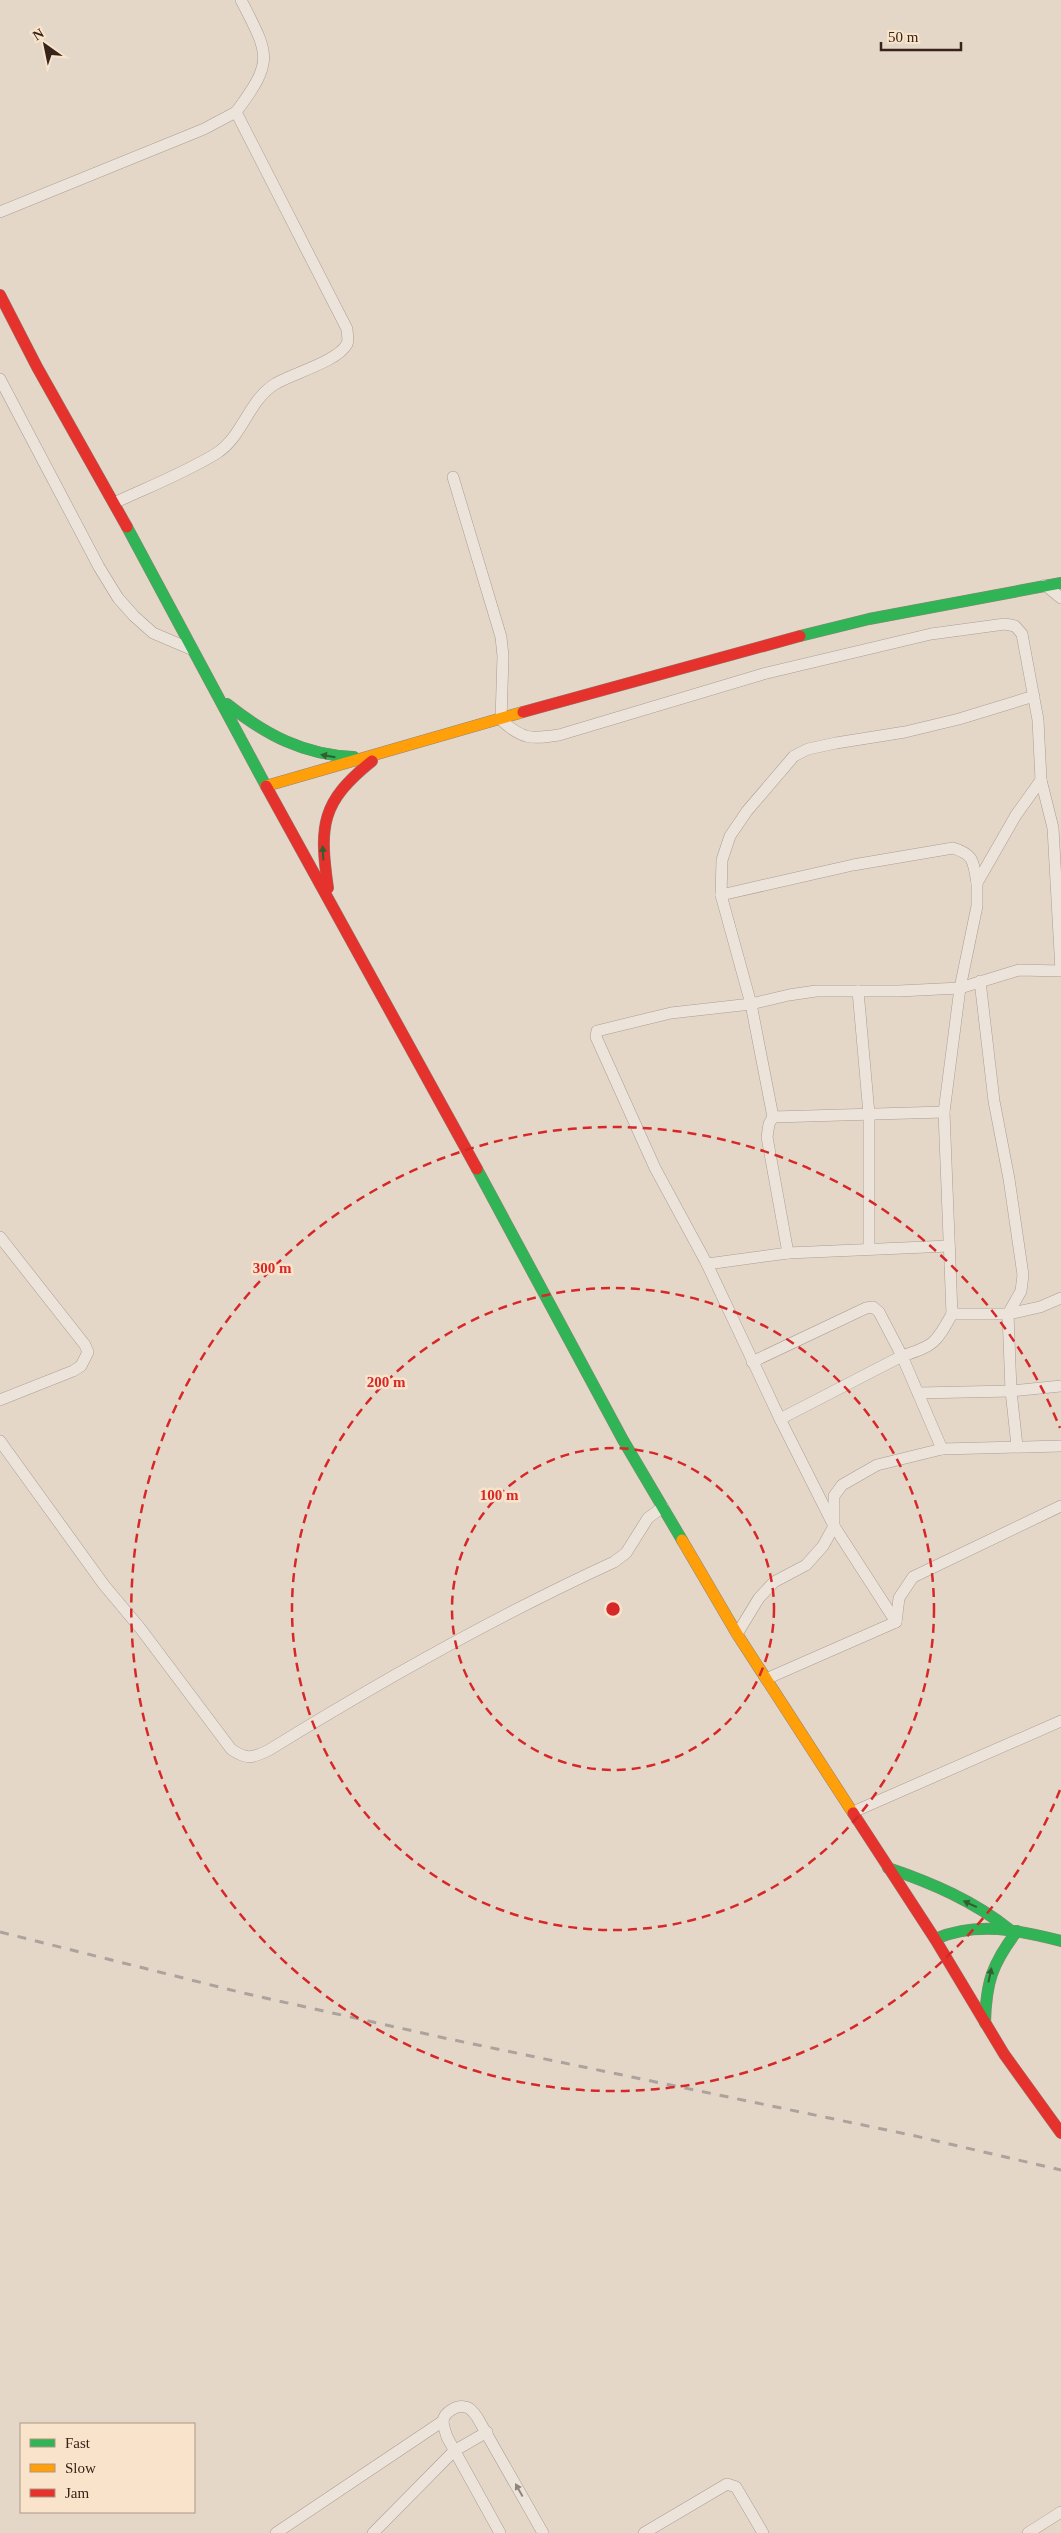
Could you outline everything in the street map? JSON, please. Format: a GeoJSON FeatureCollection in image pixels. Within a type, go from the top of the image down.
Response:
{"type":"FeatureCollection","features":[{"type":"Feature","properties":{"kind":"main road"},"geometry":{"type":"LineString","coordinates":[[0,296],[37,367],[114,503],[266,786],[624,1440],[737,1634],[935,1939],[985,2024],[1061,2133]]}},
{"type":"Feature","properties":{"kind":"main road"},"geometry":{"type":"LineString","coordinates":[[266,786],[378,756],[592,692],[869,619],[1061,583]]}},
{"type":"Feature","properties":{"kind":"main road"},"geometry":{"type":"LineString","coordinates":[[220,698],[250,723],[287,744],[335,757],[378,756]]}},
{"type":"Feature","properties":{"kind":"main road"},"geometry":{"type":"LineString","coordinates":[[330,901],[323,858],[322,835],[326,815],[344,784],[378,756]]}},
{"type":"Feature","properties":{"kind":"main road"},"geometry":{"type":"LineString","coordinates":[[888,1868],[913,1876],[987,1911],[1014,1931]]}},
{"type":"Feature","properties":{"kind":"main road"},"geometry":{"type":"LineString","coordinates":[[935,1939],[958,1929],[1014,1931],[1061,1941]]}},
{"type":"Feature","properties":{"kind":"main road"},"geometry":{"type":"LineString","coordinates":[[985,2024],[985,1997],[990,1971],[996,1958],[1014,1931]]}},
{"type":"Feature","properties":{"kind":"street"},"geometry":{"type":"LineString","coordinates":[[0,212],[204,129],[236,112],[254,88],[264,63],[265,52],[241,0]]}},
{"type":"Feature","properties":{"kind":"street"},"geometry":{"type":"LineString","coordinates":[[114,503],[218,452],[233,438],[261,394],[276,383],[334,356],[343,350],[348,342],[347,329],[236,112]]}},
{"type":"Feature","properties":{"kind":"street"},"geometry":{"type":"LineString","coordinates":[[0,379],[99,567],[118,598],[153,633],[193,650]]}},
{"type":"Feature","properties":{"kind":"street"},"geometry":{"type":"LineString","coordinates":[[453,477],[501,637],[503,656],[500,720],[517,735],[535,738],[559,735],[763,674],[931,634],[1005,624],[1015,626],[1022,634],[1034,696],[1041,780],[1057,827],[1061,971],[1020,970],[960,988],[790,994],[751,1004],[671,1013],[597,1031],[596,1037],[656,1168],[707,1264],[752,1362],[834,1526],[896,1622]]}},
{"type":"Feature","properties":{"kind":"street"},"geometry":{"type":"LineString","coordinates":[[1045,585],[1061,598]]}},
{"type":"Feature","properties":{"kind":"street"},"geometry":{"type":"LineString","coordinates":[[788,1253],[767,1137],[772,1118],[751,1004],[721,895],[722,860],[730,836],[747,811],[794,756],[826,745],[905,732],[959,719],[1034,696]]}},
{"type":"Feature","properties":{"kind":"street"},"geometry":{"type":"LineString","coordinates":[[977,884],[1016,816],[1041,780]]}},
{"type":"Feature","properties":{"kind":"street"},"geometry":{"type":"LineString","coordinates":[[721,895],[853,865],[952,848],[966,852],[973,860],[977,884],[977,906],[960,988],[944,1112],[952,1314],[935,1342],[924,1349],[902,1356],[780,1419]]}},
{"type":"Feature","properties":{"kind":"street"},"geometry":{"type":"LineString","coordinates":[[980,981],[994,1101],[1009,1179],[1023,1275],[1022,1291],[1008,1314],[1011,1391],[1017,1446]]}},
{"type":"Feature","properties":{"kind":"street"},"geometry":{"type":"LineString","coordinates":[[858,991],[869,1114],[869,1248]]}},
{"type":"Feature","properties":{"kind":"street"},"geometry":{"type":"LineString","coordinates":[[772,1118],[944,1112]]}},
{"type":"Feature","properties":{"kind":"street"},"geometry":{"type":"LineString","coordinates":[[0,1237],[85,1345],[88,1352],[82,1366],[0,1400]]}},
{"type":"Feature","properties":{"kind":"street"},"geometry":{"type":"LineString","coordinates":[[707,1264],[788,1253],[950,1246]]}},
{"type":"Feature","properties":{"kind":"street"},"geometry":{"type":"LineString","coordinates":[[952,1314],[1008,1314],[1040,1307],[1061,1298]]}},
{"type":"Feature","properties":{"kind":"street"},"geometry":{"type":"LineString","coordinates":[[752,1362],[872,1307],[879,1312],[902,1356],[942,1449]]}},
{"type":"Feature","properties":{"kind":"street"},"geometry":{"type":"LineString","coordinates":[[918,1393],[1011,1391],[1061,1386]]}},
{"type":"Feature","properties":{"kind":"street"},"geometry":{"type":"LineString","coordinates":[[0,1441],[104,1585],[135,1622],[231,1749],[241,1757],[255,1756],[269,1750],[390,1676],[531,1600],[614,1562],[632,1546],[648,1518],[663,1507]]}},
{"type":"Feature","properties":{"kind":"street"},"geometry":{"type":"LineString","coordinates":[[737,1634],[759,1598],[774,1582],[806,1565],[823,1546],[834,1526],[834,1496],[842,1485],[877,1465],[942,1449],[1061,1446]]}},
{"type":"Feature","properties":{"kind":"street"},"geometry":{"type":"LineString","coordinates":[[896,1622],[898,1598],[913,1577],[1061,1506]]}},
{"type":"Feature","properties":{"kind":"street"},"geometry":{"type":"LineString","coordinates":[[766,1679],[896,1622]]}},
{"type":"Feature","properties":{"kind":"street"},"geometry":{"type":"LineString","coordinates":[[852,1812],[967,1764],[1061,1721]]}},
{"type":"Feature","properties":{"kind":"street"},"geometry":{"type":"LineString","coordinates":[[276,2533],[443,2421],[451,2410],[464,2406],[477,2417],[487,2432],[542,2533]]}},
{"type":"Feature","properties":{"kind":"street"},"geometry":{"type":"LineString","coordinates":[[443,2421],[454,2451],[500,2533]]}},
{"type":"Feature","properties":{"kind":"street"},"geometry":{"type":"LineString","coordinates":[[373,2533],[454,2451],[487,2432]]}},
{"type":"Feature","properties":{"kind":"street"},"geometry":{"type":"LineString","coordinates":[[644,2533],[727,2484],[736,2487],[763,2533]]}},
{"type":"Feature","properties":{"kind":"street"},"geometry":{"type":"LineString","coordinates":[[1028,2533],[1061,2512]]}},
{"type":"Feature","properties":{"kind":"railway"},"geometry":{"type":"LineString","coordinates":[[0,1932],[243,1993],[449,2039],[911,2135],[1061,2170]]}},
{"type":"Feature","properties":{"kind":"traffic: fast"},"geometry":{"type":"LineString","coordinates":[[127,527],[266,786]]}},
{"type":"Feature","properties":{"kind":"traffic: fast"},"geometry":{"type":"LineString","coordinates":[[800,636],[869,619],[1061,583]]}},
{"type":"Feature","properties":{"kind":"traffic: fast"},"geometry":{"type":"LineString","coordinates":[[227,704],[271,734],[302,748],[354,757]]}},
{"type":"Feature","properties":{"kind":"traffic: fast"},"geometry":{"type":"LineString","coordinates":[[477,1169],[623,1440],[682,1540]]}},
{"type":"Feature","properties":{"kind":"traffic: fast"},"geometry":{"type":"LineString","coordinates":[[888,1868],[952,1894],[982,1910],[1010,1930]]}},
{"type":"Feature","properties":{"kind":"traffic: fast"},"geometry":{"type":"LineString","coordinates":[[935,1939],[966,1930],[998,1929],[1061,1941]]}},
{"type":"Feature","properties":{"kind":"traffic: fast"},"geometry":{"type":"LineString","coordinates":[[985,2023],[987,1996],[992,1974],[1008,1943],[1017,1931]]}},
{"type":"Feature","properties":{"kind":"traffic: slow"},"geometry":{"type":"LineString","coordinates":[[266,786],[523,712]]}},
{"type":"Feature","properties":{"kind":"traffic: slow"},"geometry":{"type":"LineString","coordinates":[[682,1540],[737,1634],[853,1813]]}},
{"type":"Feature","properties":{"kind":"traffic: jam"},"geometry":{"type":"LineString","coordinates":[[0,295],[37,367],[127,527]]}},
{"type":"Feature","properties":{"kind":"traffic: jam"},"geometry":{"type":"LineString","coordinates":[[523,712],[800,636]]}},
{"type":"Feature","properties":{"kind":"traffic: jam"},"geometry":{"type":"LineString","coordinates":[[328,888],[324,847],[328,816],[333,803],[342,789],[372,761]]}},
{"type":"Feature","properties":{"kind":"traffic: jam"},"geometry":{"type":"LineString","coordinates":[[266,786],[477,1169]]}},
{"type":"Feature","properties":{"kind":"traffic: jam"},"geometry":{"type":"LineString","coordinates":[[853,1813],[935,1939],[1004,2054],[1061,2133]]}}]}
